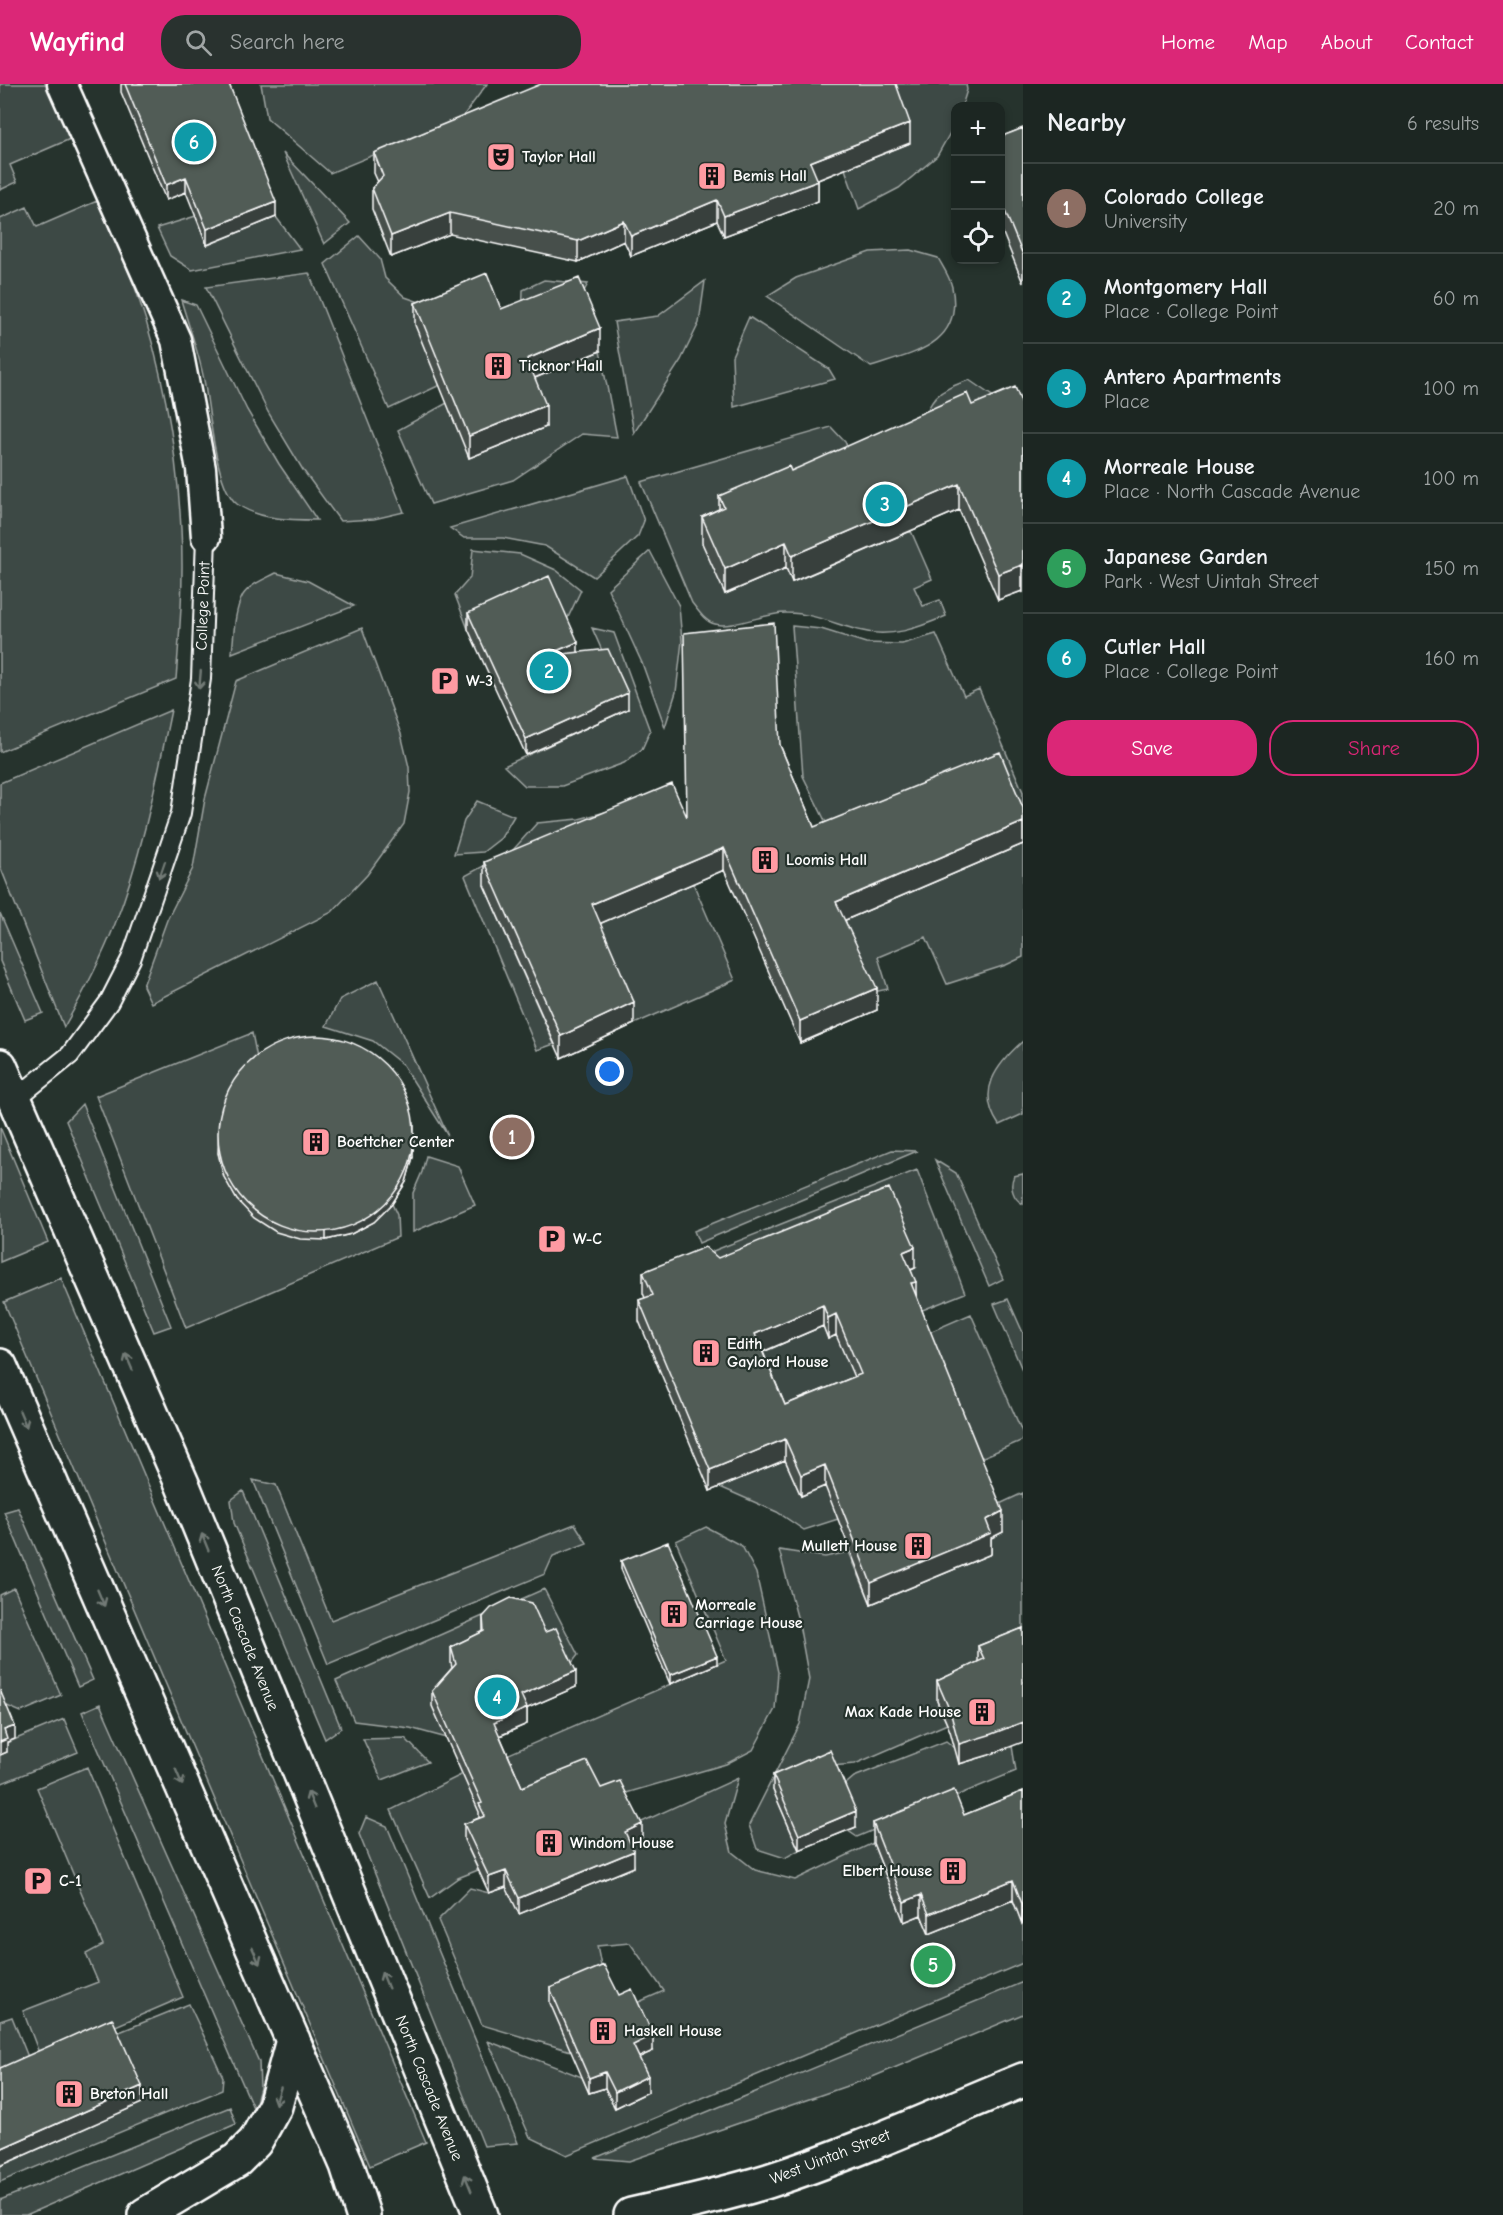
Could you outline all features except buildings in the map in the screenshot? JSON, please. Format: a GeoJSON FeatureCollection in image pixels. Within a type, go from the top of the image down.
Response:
{"type":"FeatureCollection","features":[{"type":"Feature","properties":{"kind":"main road","name":"North Cascade Avenue"},"geometry":{"type":"LineString","coordinates":[[0,1066],[183,1486],[481,2215]]}},
{"type":"Feature","properties":{"kind":"main road"},"geometry":{"type":"LineString","coordinates":[[0,1366],[347,2165],[363,2215]]}},
{"type":"Feature","properties":{"kind":"main road"},"geometry":{"type":"LineString","coordinates":[[145,2215],[237,2160],[255,2142],[275,2106],[293,2040]]}},
{"type":"Feature","properties":{"kind":"main road","name":"West Uintah Street"},"geometry":{"type":"LineString","coordinates":[[631,2215],[713,2197],[770,2180],[1023,2080]]}},
{"type":"Feature","properties":{"kind":"main road"},"geometry":{"type":"LineString","coordinates":[[708,2215],[770,2180]]}},
{"type":"Feature","properties":{"kind":"street","name":"College Point"},"geometry":{"type":"LineString","coordinates":[[62,84],[176,340],[201,469],[206,537]]}},
{"type":"Feature","properties":{"kind":"lane","name":"College Point"},"geometry":{"type":"LineString","coordinates":[[14,1100],[70,1055],[109,1002],[131,959],[181,813],[201,679],[206,537]]}},
{"type":"Feature","properties":{"kind":"shaded area"},"geometry":{"type":"Polygon","coordinates":[[[0,84],[54,84],[77,136],[10,165],[17,182],[0,190],[0,84]]]}},
{"type":"Feature","properties":{"kind":"shaded area"},"geometry":{"type":"Polygon","coordinates":[[[261,84],[487,84],[461,119],[330,173],[267,118],[261,84]]]}},
{"type":"Feature","properties":{"kind":"shaded area"},"geometry":{"type":"Polygon","coordinates":[[[888,84],[966,84],[967,90],[963,102],[951,102],[951,131],[937,156],[899,188],[859,209],[845,169],[888,84]]]}},
{"type":"Feature","properties":{"kind":"shaded area"},"geometry":{"type":"Polygon","coordinates":[[[283,153],[350,223],[324,244],[283,153]]]}},
{"type":"Feature","properties":{"kind":"shaded area"},"geometry":{"type":"Polygon","coordinates":[[[97,201],[137,293],[161,380],[172,439],[182,548],[176,679],[0,752],[0,219],[27,207],[37,227],[97,201]]]}},
{"type":"Feature","properties":{"kind":"shaded area"},"geometry":{"type":"Polygon","coordinates":[[[196,216],[208,245],[276,217],[300,249],[192,270],[170,256],[157,228],[196,216]]]}},
{"type":"Feature","properties":{"kind":"shaded area"},"geometry":{"type":"Polygon","coordinates":[[[359,236],[380,259],[385,278],[405,297],[428,305],[440,385],[389,409],[325,264],[359,236]]]}},
{"type":"Feature","properties":{"kind":"shaded area"},"geometry":{"type":"Polygon","coordinates":[[[910,250],[938,258],[951,283],[954,307],[950,322],[943,334],[932,344],[903,357],[871,367],[767,296],[796,278],[870,252],[910,250]]]}},
{"type":"Feature","properties":{"kind":"shaded area"},"geometry":{"type":"Polygon","coordinates":[[[309,273],[404,512],[374,519],[340,521],[303,470],[268,412],[206,287],[309,273]]]}},
{"type":"Feature","properties":{"kind":"shaded area"},"geometry":{"type":"Polygon","coordinates":[[[544,280],[588,284],[579,300],[522,323],[523,290],[544,280]]]}},
{"type":"Feature","properties":{"kind":"shaded area"},"geometry":{"type":"Polygon","coordinates":[[[705,281],[699,323],[681,360],[634,433],[614,322],[658,316],[705,281]]]}},
{"type":"Feature","properties":{"kind":"shaded area"},"geometry":{"type":"Polygon","coordinates":[[[181,300],[196,305],[247,410],[279,464],[317,520],[265,516],[237,504],[230,495],[218,465],[202,370],[181,300]]]}},
{"type":"Feature","properties":{"kind":"shaded area"},"geometry":{"type":"Polygon","coordinates":[[[749,317],[829,369],[835,379],[734,407],[732,356],[749,317]]]}},
{"type":"Feature","properties":{"kind":"shaded area"},"geometry":{"type":"Polygon","coordinates":[[[600,351],[617,437],[582,434],[513,480],[431,504],[398,430],[447,403],[527,381],[600,351]]]}},
{"type":"Feature","properties":{"kind":"shaded area"},"geometry":{"type":"Polygon","coordinates":[[[969,380],[1023,417],[919,429],[936,397],[949,388],[969,380]]]}},
{"type":"Feature","properties":{"kind":"shaded area"},"geometry":{"type":"Polygon","coordinates":[[[831,427],[846,443],[850,471],[724,594],[786,568],[793,582],[911,531],[932,579],[914,587],[923,606],[940,600],[946,616],[925,625],[893,633],[858,630],[796,613],[779,613],[722,625],[708,621],[692,603],[641,482],[831,427]]]}},
{"type":"Feature","properties":{"kind":"shaded area"},"geometry":{"type":"Polygon","coordinates":[[[628,476],[644,521],[638,536],[594,577],[545,546],[503,538],[464,538],[450,528],[628,476]]]}},
{"type":"Feature","properties":{"kind":"shaded area"},"geometry":{"type":"Polygon","coordinates":[[[473,549],[520,554],[556,570],[581,590],[564,626],[468,629],[455,595],[470,578],[473,549]]]}},
{"type":"Feature","properties":{"kind":"shaded area"},"geometry":{"type":"Polygon","coordinates":[[[650,551],[679,606],[682,641],[676,692],[665,727],[642,663],[608,589],[650,551]]]}},
{"type":"Feature","properties":{"kind":"shaded area"},"geometry":{"type":"Polygon","coordinates":[[[276,573],[308,581],[354,606],[232,653],[236,616],[243,595],[254,585],[276,573]]]}},
{"type":"Feature","properties":{"kind":"shaded area"},"geometry":{"type":"Polygon","coordinates":[[[792,626],[821,629],[866,643],[902,644],[936,634],[964,696],[979,689],[1023,792],[1023,830],[835,841],[803,776],[792,626]]]}},
{"type":"Feature","properties":{"kind":"shaded area"},"geometry":{"type":"Polygon","coordinates":[[[362,628],[401,734],[409,767],[410,792],[404,824],[367,875],[332,912],[151,1003],[143,986],[167,920],[193,868],[205,799],[236,681],[362,628]]]}},
{"type":"Feature","properties":{"kind":"shaded area"},"geometry":{"type":"Polygon","coordinates":[[[592,628],[614,633],[650,731],[642,749],[624,763],[562,786],[525,786],[504,766],[628,709],[592,628]]]}},
{"type":"Feature","properties":{"kind":"shaded area"},"geometry":{"type":"Polygon","coordinates":[[[171,710],[148,818],[125,898],[98,964],[64,1027],[0,866],[0,783],[171,710]]]}},
{"type":"Feature","properties":{"kind":"shaded area"},"geometry":{"type":"Polygon","coordinates":[[[477,801],[514,816],[501,838],[483,852],[454,854],[464,821],[477,801]]]}},
{"type":"Feature","properties":{"kind":"shaded area"},"geometry":{"type":"Polygon","coordinates":[[[628,806],[484,885],[554,1044],[537,1050],[465,876],[513,850],[537,823],[579,819],[628,806]]]}},
{"type":"Feature","properties":{"kind":"shaded area"},"geometry":{"type":"Polygon","coordinates":[[[1023,844],[1023,957],[1006,965],[947,984],[926,937],[878,957],[888,989],[869,993],[836,924],[1023,844]]]}},
{"type":"Feature","properties":{"kind":"shaded area"},"geometry":{"type":"Polygon","coordinates":[[[693,883],[735,980],[634,1024],[592,927],[693,883]]]}},
{"type":"Feature","properties":{"kind":"shaded area"},"geometry":{"type":"Polygon","coordinates":[[[0,913],[43,1013],[25,1020],[0,961],[0,913]]]}},
{"type":"Feature","properties":{"kind":"shaded area"},"geometry":{"type":"Polygon","coordinates":[[[378,980],[448,1136],[403,1065],[373,1041],[326,1026],[340,999],[378,980]]]}},
{"type":"Feature","properties":{"kind":"shaded area"},"geometry":{"type":"Polygon","coordinates":[[[252,1033],[258,1063],[218,1153],[224,1177],[237,1200],[351,1234],[392,1204],[397,1215],[398,1237],[186,1328],[96,1096],[252,1033]]]}},
{"type":"Feature","properties":{"kind":"shaded area"},"geometry":{"type":"Polygon","coordinates":[[[1023,1041],[1023,1114],[999,1125],[992,1113],[989,1101],[992,1079],[1005,1059],[1023,1041]]]}},
{"type":"Feature","properties":{"kind":"shaded area"},"geometry":{"type":"Polygon","coordinates":[[[82,1104],[171,1326],[154,1332],[66,1121],[82,1104]]]}},
{"type":"Feature","properties":{"kind":"shaded area"},"geometry":{"type":"Polygon","coordinates":[[[0,1127],[48,1242],[0,1262],[0,1127]]]}},
{"type":"Feature","properties":{"kind":"shaded area"},"geometry":{"type":"Polygon","coordinates":[[[892,1150],[917,1151],[699,1243],[694,1231],[892,1150]]]}},
{"type":"Feature","properties":{"kind":"shaded area"},"geometry":{"type":"Polygon","coordinates":[[[426,1156],[458,1166],[475,1205],[413,1232],[413,1193],[426,1156]]]}},
{"type":"Feature","properties":{"kind":"shaded area"},"geometry":{"type":"Polygon","coordinates":[[[935,1160],[956,1173],[1003,1279],[989,1286],[935,1160]]]}},
{"type":"Feature","properties":{"kind":"shaded area"},"geometry":{"type":"Polygon","coordinates":[[[917,1170],[965,1293],[920,1311],[903,1273],[914,1268],[718,1279],[713,1251],[917,1170]]]}},
{"type":"Feature","properties":{"kind":"shaded area"},"geometry":{"type":"Polygon","coordinates":[[[1023,1174],[1023,1204],[1014,1196],[1012,1184],[1014,1176],[1023,1174]]]}},
{"type":"Feature","properties":{"kind":"shaded area"},"geometry":{"type":"Polygon","coordinates":[[[61,1278],[426,2142],[370,2166],[4,1302],[61,1278]]]}},
{"type":"Feature","properties":{"kind":"shaded area"},"geometry":{"type":"Polygon","coordinates":[[[1008,1299],[1023,1333],[1023,1372],[994,1304],[1008,1299]]]}},
{"type":"Feature","properties":{"kind":"shaded area"},"geometry":{"type":"Polygon","coordinates":[[[893,1312],[910,1359],[785,1426],[755,1355],[823,1326],[828,1338],[893,1312]]]}},
{"type":"Feature","properties":{"kind":"shaded area"},"geometry":{"type":"Polygon","coordinates":[[[971,1314],[1023,1434],[1023,1440],[838,1519],[804,1530],[777,1512],[720,1487],[785,1460],[801,1496],[927,1333],[971,1314]]]}},
{"type":"Feature","properties":{"kind":"shaded area"},"geometry":{"type":"Polygon","coordinates":[[[253,1480],[276,1485],[331,1620],[575,1524],[587,1543],[553,1556],[545,1574],[328,1664],[253,1480]]]}},
{"type":"Feature","properties":{"kind":"shaded area"},"geometry":{"type":"Polygon","coordinates":[[[243,1491],[341,1728],[325,1739],[234,1523],[231,1500],[243,1491]]]}},
{"type":"Feature","properties":{"kind":"shaded area"},"geometry":{"type":"Polygon","coordinates":[[[1023,1493],[1023,1648],[937,1701],[947,1724],[855,1764],[830,1766],[773,1790],[799,1850],[785,1858],[757,1849],[749,1825],[800,1724],[809,1679],[799,1624],[779,1550],[825,1557],[849,1552],[871,1604],[986,1541],[993,1507],[1023,1493]]]}},
{"type":"Feature","properties":{"kind":"shaded area"},"geometry":{"type":"Polygon","coordinates":[[[18,1508],[93,1680],[78,1687],[4,1512],[18,1508]]]}},
{"type":"Feature","properties":{"kind":"shaded area"},"geometry":{"type":"Polygon","coordinates":[[[706,1527],[742,1546],[756,1573],[778,1672],[775,1709],[753,1750],[726,1764],[464,1840],[478,1870],[458,1878],[430,1898],[391,1810],[463,1774],[726,1660],[676,1541],[706,1527]]]}},
{"type":"Feature","properties":{"kind":"shaded area"},"geometry":{"type":"Polygon","coordinates":[[[14,1588],[61,1695],[21,1712],[0,1703],[0,1595],[14,1588]]]}},
{"type":"Feature","properties":{"kind":"shaded area"},"geometry":{"type":"Polygon","coordinates":[[[544,1589],[578,1655],[568,1668],[456,1679],[447,1738],[410,1728],[354,1721],[336,1681],[544,1589]]]}},
{"type":"Feature","properties":{"kind":"shaded area"},"geometry":{"type":"Polygon","coordinates":[[[100,1704],[259,2062],[260,2088],[254,2110],[82,1712],[100,1704]]]}},
{"type":"Feature","properties":{"kind":"shaded area"},"geometry":{"type":"Polygon","coordinates":[[[64,1719],[78,1752],[0,1784],[0,1755],[7,1752],[4,1744],[64,1719]]]}},
{"type":"Feature","properties":{"kind":"shaded area"},"geometry":{"type":"Polygon","coordinates":[[[405,1738],[428,1762],[382,1780],[363,1739],[405,1738]]]}},
{"type":"Feature","properties":{"kind":"shaded area"},"geometry":{"type":"Polygon","coordinates":[[[946,1741],[955,1748],[985,1756],[1012,1746],[1016,1771],[857,1837],[847,1830],[840,1789],[854,1777],[946,1741]]]}},
{"type":"Feature","properties":{"kind":"shaded area"},"geometry":{"type":"Polygon","coordinates":[[[87,1767],[183,1997],[41,2058],[23,2011],[98,1982],[86,1954],[103,1945],[37,1788],[87,1767]]]}},
{"type":"Feature","properties":{"kind":"shaded area"},"geometry":{"type":"Polygon","coordinates":[[[738,1778],[725,1824],[732,1852],[755,1870],[795,1880],[873,1843],[904,1921],[921,1915],[929,1934],[1005,1882],[1023,1925],[1023,1963],[567,2155],[530,2137],[488,2041],[582,2077],[589,2093],[605,2088],[614,2107],[633,2060],[653,2051],[632,2005],[664,1991],[630,1943],[597,1946],[604,1981],[571,2051],[482,2025],[438,1920],[470,1888],[489,1893],[625,1847],[635,1825],[738,1778]]]}},
{"type":"Feature","properties":{"kind":"shaded area"},"geometry":{"type":"Polygon","coordinates":[[[366,1817],[387,1826],[518,2143],[484,2146],[359,1834],[366,1817]]]}},
{"type":"Feature","properties":{"kind":"shaded area"},"geometry":{"type":"Polygon","coordinates":[[[1023,1982],[1023,2014],[870,2078],[629,2161],[595,2158],[1023,1982]]]}},
{"type":"Feature","properties":{"kind":"shaded area"},"geometry":{"type":"Polygon","coordinates":[[[189,2004],[223,2077],[222,2090],[0,2182],[0,2166],[141,2103],[112,2035],[189,2004]]]}},
{"type":"Feature","properties":{"kind":"shaded area"},"geometry":{"type":"Polygon","coordinates":[[[12,2017],[30,2062],[0,2075],[0,2021],[12,2017]]]}},
{"type":"Feature","properties":{"kind":"shaded area"},"geometry":{"type":"Polygon","coordinates":[[[230,2107],[236,2124],[26,2215],[0,2215],[0,2200],[230,2107]]]}},
{"type":"Feature","properties":{"kind":"place","name":"Cutler Hall"},"geometry":{"type":"Point","coordinates":[194,142]}},
{"type":"Feature","properties":{"kind":"place","name":"Taylor Hall"},"geometry":{"type":"Point","coordinates":[501,157]}},
{"type":"Feature","properties":{"kind":"place","name":"Bemis Hall"},"geometry":{"type":"Point","coordinates":[712,176]}},
{"type":"Feature","properties":{"kind":"place","name":"Ticknor Hall"},"geometry":{"type":"Point","coordinates":[498,366]}},
{"type":"Feature","properties":{"kind":"place","name":"Antero Apartments"},"geometry":{"type":"Point","coordinates":[885,504]}},
{"type":"Feature","properties":{"kind":"place","name":"Montgomery Hall"},"geometry":{"type":"Point","coordinates":[549,671]}},
{"type":"Feature","properties":{"kind":"place","name":"W-3"},"geometry":{"type":"Point","coordinates":[445,681]}},
{"type":"Feature","properties":{"kind":"place","name":"Loomis Hall"},"geometry":{"type":"Point","coordinates":[765,860]}},
{"type":"Feature","properties":{"kind":"place","name":"Colorado College"},"geometry":{"type":"Point","coordinates":[512,1137]}},
{"type":"Feature","properties":{"kind":"place","name":"Boettcher Center"},"geometry":{"type":"Point","coordinates":[316,1142]}},
{"type":"Feature","properties":{"kind":"place","name":"W-C"},"geometry":{"type":"Point","coordinates":[552,1239]}},
{"type":"Feature","properties":{"kind":"place","name":"Edith Gaylord House"},"geometry":{"type":"Point","coordinates":[706,1353]}},
{"type":"Feature","properties":{"kind":"place","name":"Mullett House"},"geometry":{"type":"Point","coordinates":[918,1546]}},
{"type":"Feature","properties":{"kind":"place","name":"Morreale Carriage House"},"geometry":{"type":"Point","coordinates":[674,1614]}},
{"type":"Feature","properties":{"kind":"place","name":"Morreale House"},"geometry":{"type":"Point","coordinates":[497,1697]}},
{"type":"Feature","properties":{"kind":"place","name":"Max Kade House"},"geometry":{"type":"Point","coordinates":[982,1712]}},
{"type":"Feature","properties":{"kind":"place","name":"Windom House"},"geometry":{"type":"Point","coordinates":[549,1843]}},
{"type":"Feature","properties":{"kind":"place","name":"Elbert House"},"geometry":{"type":"Point","coordinates":[953,1871]}},
{"type":"Feature","properties":{"kind":"place","name":"C-1"},"geometry":{"type":"Point","coordinates":[38,1881]}},
{"type":"Feature","properties":{"kind":"place","name":"Japanese Garden"},"geometry":{"type":"Point","coordinates":[933,1965]}},
{"type":"Feature","properties":{"kind":"place","name":"Haskell House"},"geometry":{"type":"Point","coordinates":[603,2031]}},
{"type":"Feature","properties":{"kind":"place","name":"Breton Hall"},"geometry":{"type":"Point","coordinates":[69,2094]}}]}
